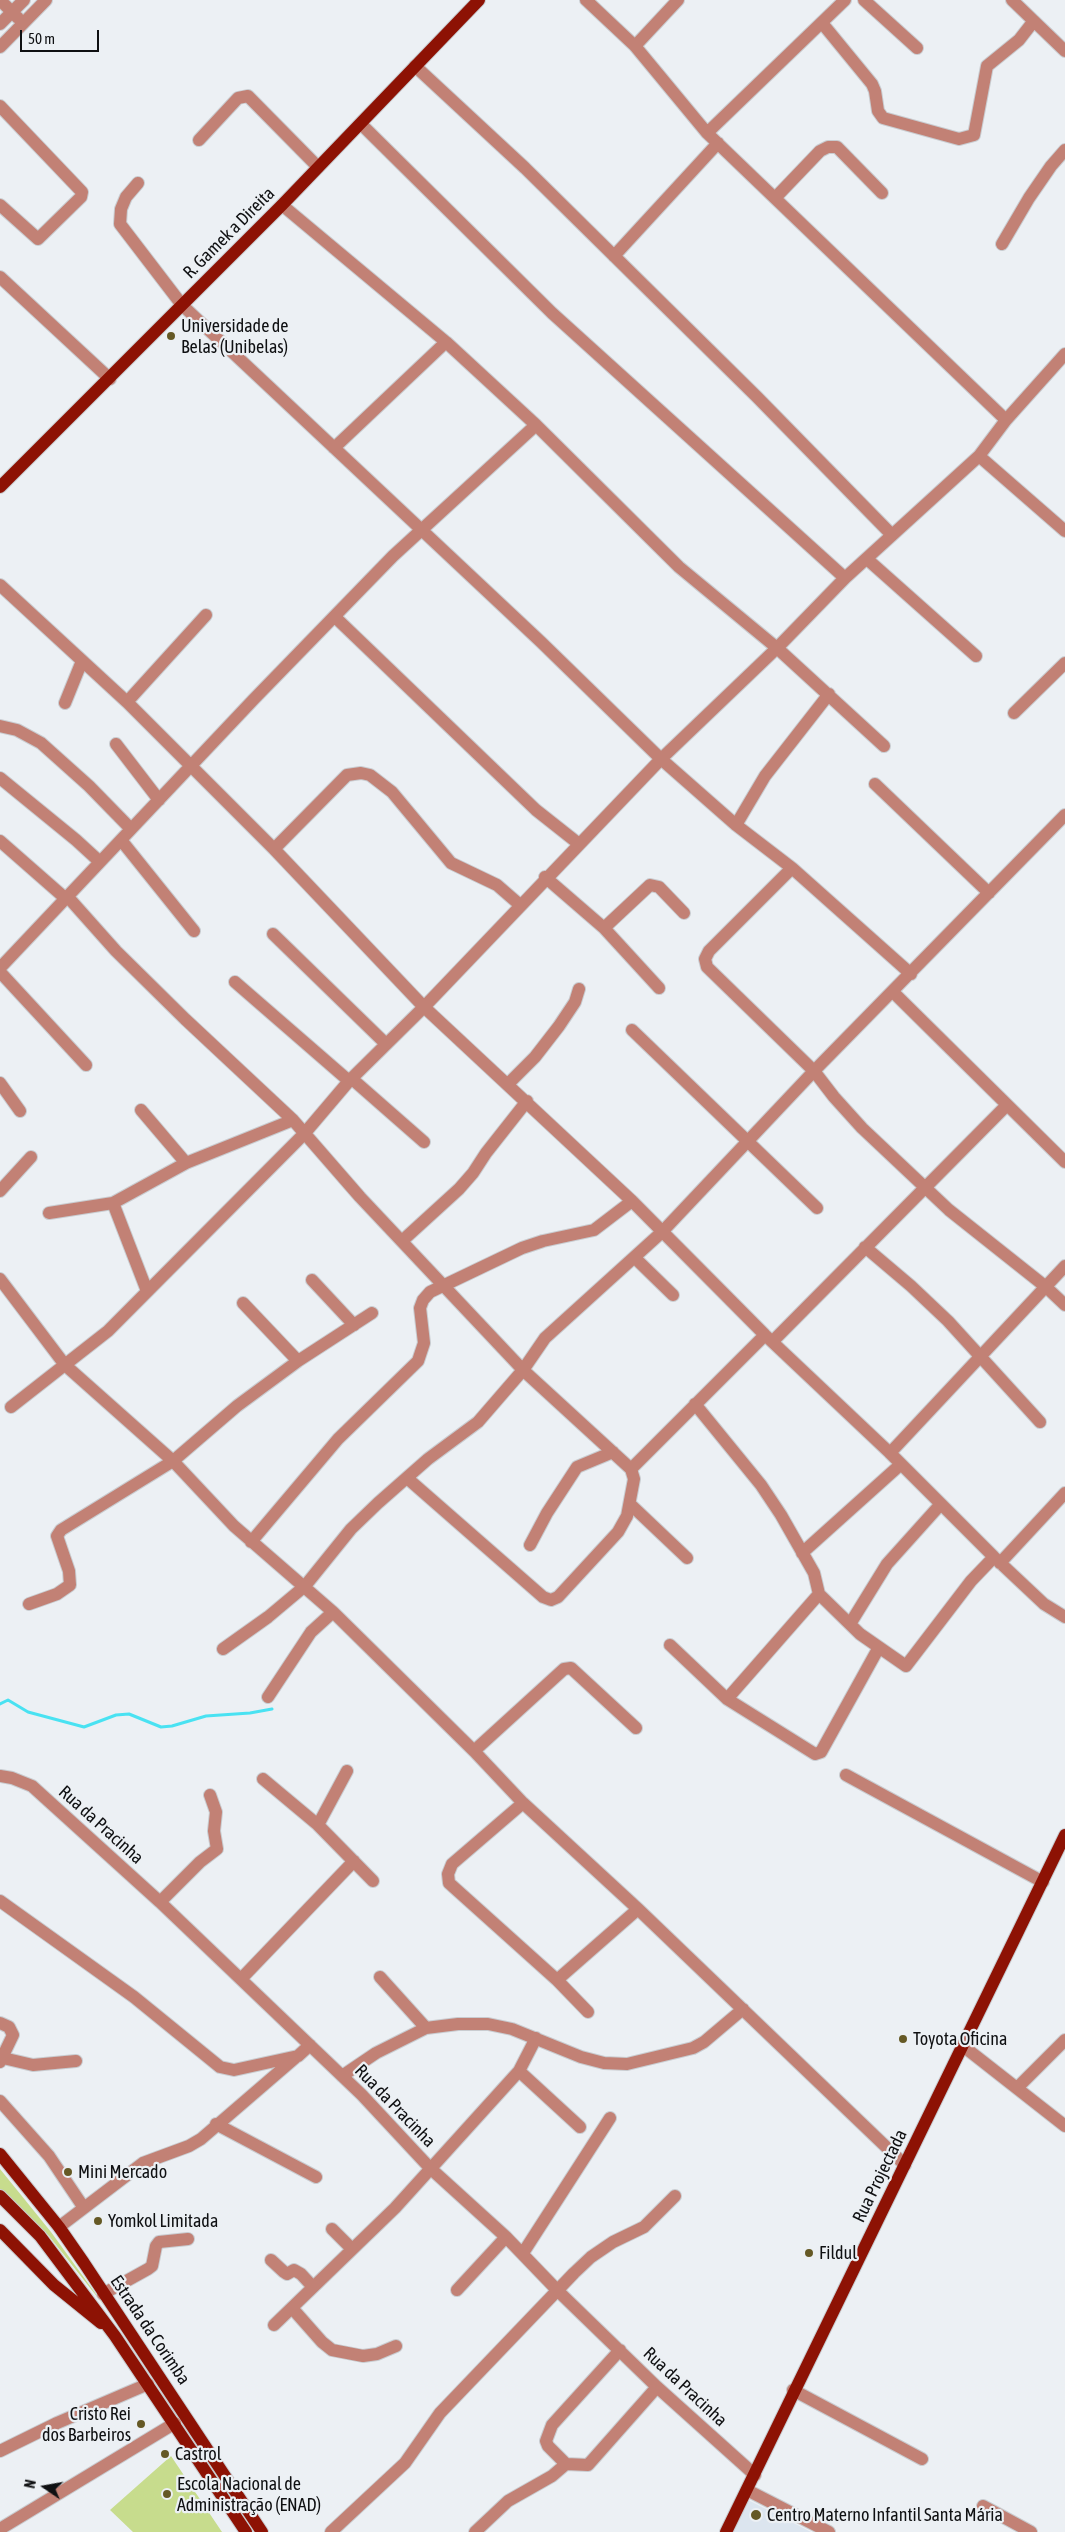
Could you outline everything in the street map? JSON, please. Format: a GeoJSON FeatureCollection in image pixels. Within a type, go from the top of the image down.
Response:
{"type":"FeatureCollection","features":[{"type":"Feature","properties":{"kind":"main road","name":"R. Gamek a Direita"},"geometry":{"type":"LineString","coordinates":[[0,487],[282,205],[479,0]]}},
{"type":"Feature","properties":{"kind":"main road","name":"Rua Projectada"},"geometry":{"type":"LineString","coordinates":[[726,2532],[755,2475],[793,2390],[1065,1836]]}},
{"type":"Feature","properties":{"kind":"main road","name":"Estrada da Corimba"},"geometry":{"type":"LineString","coordinates":[[0,2154],[59,2227],[262,2532]]}},
{"type":"Feature","properties":{"kind":"main road","name":"Estrada da Corimba"},"geometry":{"type":"LineString","coordinates":[[0,2196],[40,2236],[115,2336],[246,2532]]}},
{"type":"Feature","properties":{"kind":"main road","name":"Estrada da Corimba"},"geometry":{"type":"LineString","coordinates":[[0,2230],[54,2285],[115,2336]]}},
{"type":"Feature","properties":{"kind":"street"},"geometry":{"type":"LineString","coordinates":[[0,0],[23,24]]}},
{"type":"Feature","properties":{"kind":"street"},"geometry":{"type":"LineString","coordinates":[[0,24],[24,0]]}},
{"type":"Feature","properties":{"kind":"street"},"geometry":{"type":"LineString","coordinates":[[0,47],[46,0]]}},
{"type":"Feature","properties":{"kind":"street"},"geometry":{"type":"LineString","coordinates":[[586,0],[635,46],[708,133],[776,197],[855,277],[1006,420]]}},
{"type":"Feature","properties":{"kind":"street"},"geometry":{"type":"LineString","coordinates":[[635,46],[678,0]]}},
{"type":"Feature","properties":{"kind":"street"},"geometry":{"type":"LineString","coordinates":[[708,133],[845,0]]}},
{"type":"Feature","properties":{"kind":"street"},"geometry":{"type":"LineString","coordinates":[[864,0],[917,48]]}},
{"type":"Feature","properties":{"kind":"street"},"geometry":{"type":"LineString","coordinates":[[1012,0],[1065,51]]}},
{"type":"Feature","properties":{"kind":"street"},"geometry":{"type":"LineString","coordinates":[[822,22],[872,84],[878,111],[883,118],[959,139],[974,135],[987,66],[1019,40],[1033,22]]}},
{"type":"Feature","properties":{"kind":"street"},"geometry":{"type":"LineString","coordinates":[[415,66],[525,168],[892,535]]}},
{"type":"Feature","properties":{"kind":"street"},"geometry":{"type":"LineString","coordinates":[[199,140],[238,98],[248,96],[318,167]]}},
{"type":"Feature","properties":{"kind":"street"},"geometry":{"type":"LineString","coordinates":[[0,106],[81,189],[82,195],[38,239],[0,205]]}},
{"type":"Feature","properties":{"kind":"street"},"geometry":{"type":"LineString","coordinates":[[361,124],[552,313],[846,578]]}},
{"type":"Feature","properties":{"kind":"street"},"geometry":{"type":"LineString","coordinates":[[614,256],[718,143]]}},
{"type":"Feature","properties":{"kind":"street"},"geometry":{"type":"LineString","coordinates":[[776,197],[820,151],[828,147],[836,147],[882,193]]}},
{"type":"Feature","properties":{"kind":"street"},"geometry":{"type":"LineString","coordinates":[[1002,244],[1040,182],[1065,150]]}},
{"type":"Feature","properties":{"kind":"street"},"geometry":{"type":"LineString","coordinates":[[138,184],[126,197],[120,224],[182,305],[661,758],[736,825],[792,868],[911,974]]}},
{"type":"Feature","properties":{"kind":"street"},"geometry":{"type":"LineString","coordinates":[[282,205],[446,342],[536,426],[679,567],[777,648],[884,746]]}},
{"type":"Feature","properties":{"kind":"street"},"geometry":{"type":"LineString","coordinates":[[0,277],[110,379]]}},
{"type":"Feature","properties":{"kind":"street"},"geometry":{"type":"LineString","coordinates":[[334,448],[446,342]]}},
{"type":"Feature","properties":{"kind":"street"},"geometry":{"type":"LineString","coordinates":[[11,1407],[108,1331],[304,1134],[350,1080],[385,1043],[424,1006],[661,758],[777,648],[846,578],[979,456],[1006,420],[1065,354]]}},
{"type":"Feature","properties":{"kind":"street"},"geometry":{"type":"LineString","coordinates":[[86,1065],[0,970],[66,897],[393,556],[536,426]]}},
{"type":"Feature","properties":{"kind":"street"},"geometry":{"type":"LineString","coordinates":[[979,456],[1065,531]]}},
{"type":"Feature","properties":{"kind":"street"},"geometry":{"type":"LineString","coordinates":[[867,559],[976,656]]}},
{"type":"Feature","properties":{"kind":"street"},"geometry":{"type":"LineString","coordinates":[[0,586],[127,702],[192,766],[424,1006],[632,1201],[769,1338],[890,1453],[997,1560],[1044,1604],[1065,1617]]}},
{"type":"Feature","properties":{"kind":"street"},"geometry":{"type":"LineString","coordinates":[[127,702],[206,615]]}},
{"type":"Feature","properties":{"kind":"street"},"geometry":{"type":"LineString","coordinates":[[335,617],[536,810],[579,844]]}},
{"type":"Feature","properties":{"kind":"street"},"geometry":{"type":"LineString","coordinates":[[65,703],[82,661]]}},
{"type":"Feature","properties":{"kind":"street"},"geometry":{"type":"LineString","coordinates":[[1014,712],[1065,663]]}},
{"type":"Feature","properties":{"kind":"street"},"geometry":{"type":"LineString","coordinates":[[736,825],[765,776],[829,694]]}},
{"type":"Feature","properties":{"kind":"street"},"geometry":{"type":"LineString","coordinates":[[0,726],[17,730],[41,744],[89,786],[131,829]]}},
{"type":"Feature","properties":{"kind":"street"},"geometry":{"type":"LineString","coordinates":[[116,744],[159,800]]}},
{"type":"Feature","properties":{"kind":"street"},"geometry":{"type":"LineString","coordinates":[[274,849],[347,775],[361,773],[370,775],[392,792],[452,863],[497,885],[520,905]]}},
{"type":"Feature","properties":{"kind":"street"},"geometry":{"type":"LineString","coordinates":[[0,778],[100,862]]}},
{"type":"Feature","properties":{"kind":"street"},"geometry":{"type":"LineString","coordinates":[[875,784],[989,893]]}},
{"type":"Feature","properties":{"kind":"street"},"geometry":{"type":"LineString","coordinates":[[223,1649],[268,1617],[305,1586],[351,1529],[428,1459],[478,1422],[523,1370],[545,1338],[662,1232],[814,1071],[1065,815]]}},
{"type":"Feature","properties":{"kind":"street"},"geometry":{"type":"LineString","coordinates":[[121,840],[194,932]]}},
{"type":"Feature","properties":{"kind":"street"},"geometry":{"type":"LineString","coordinates":[[0,841],[66,897],[185,1019],[293,1120],[402,1241],[523,1370],[631,1469],[634,1479],[626,1516],[609,1544],[558,1596],[551,1600],[543,1597],[407,1478]]}},
{"type":"Feature","properties":{"kind":"street"},"geometry":{"type":"LineString","coordinates":[[792,868],[709,952],[705,959],[707,967],[814,1071],[862,1128],[972,1230],[1046,1287],[1065,1306]]}},
{"type":"Feature","properties":{"kind":"street"},"geometry":{"type":"LineString","coordinates":[[546,877],[604,928],[659,988]]}},
{"type":"Feature","properties":{"kind":"street"},"geometry":{"type":"LineString","coordinates":[[604,928],[650,885],[659,887],[684,913]]}},
{"type":"Feature","properties":{"kind":"street"},"geometry":{"type":"LineString","coordinates":[[273,934],[385,1043]]}},
{"type":"Feature","properties":{"kind":"street"},"geometry":{"type":"LineString","coordinates":[[235,982],[424,1142]]}},
{"type":"Feature","properties":{"kind":"street"},"geometry":{"type":"LineString","coordinates":[[508,1084],[535,1057],[559,1026],[575,1002],[579,989]]}},
{"type":"Feature","properties":{"kind":"street"},"geometry":{"type":"LineString","coordinates":[[893,992],[1065,1162]]}},
{"type":"Feature","properties":{"kind":"street"},"geometry":{"type":"LineString","coordinates":[[632,1030],[817,1208]]}},
{"type":"Feature","properties":{"kind":"street"},"geometry":{"type":"LineString","coordinates":[[0,1083],[20,1111]]}},
{"type":"Feature","properties":{"kind":"street"},"geometry":{"type":"LineString","coordinates":[[402,1241],[469,1179],[501,1132],[527,1101]]}},
{"type":"Feature","properties":{"kind":"street"},"geometry":{"type":"LineString","coordinates":[[631,1469],[695,1404],[769,1338],[926,1188],[1007,1105]]}},
{"type":"Feature","properties":{"kind":"street"},"geometry":{"type":"LineString","coordinates":[[141,1110],[186,1163]]}},
{"type":"Feature","properties":{"kind":"street"},"geometry":{"type":"LineString","coordinates":[[50,1213],[112,1203],[186,1163],[293,1120]]}},
{"type":"Feature","properties":{"kind":"street"},"geometry":{"type":"LineString","coordinates":[[0,1191],[31,1158]]}},
{"type":"Feature","properties":{"kind":"street"},"geometry":{"type":"LineString","coordinates":[[251,1542],[338,1439],[418,1361],[424,1350],[424,1332],[420,1308],[423,1300],[430,1292],[536,1243],[594,1230],[632,1201]]}},
{"type":"Feature","properties":{"kind":"street"},"geometry":{"type":"LineString","coordinates":[[112,1203],[147,1291]]}},
{"type":"Feature","properties":{"kind":"street"},"geometry":{"type":"LineString","coordinates":[[865,1247],[911,1286],[981,1356],[1040,1422]]}},
{"type":"Feature","properties":{"kind":"street"},"geometry":{"type":"LineString","coordinates":[[635,1258],[673,1295]]}},
{"type":"Feature","properties":{"kind":"street"},"geometry":{"type":"LineString","coordinates":[[890,1453],[1065,1266]]}},
{"type":"Feature","properties":{"kind":"street"},"geometry":{"type":"LineString","coordinates":[[0,1279],[65,1365],[172,1461],[251,1542],[305,1586],[333,1612],[474,1751],[523,1803],[638,1908],[905,2165]]}},
{"type":"Feature","properties":{"kind":"street"},"geometry":{"type":"LineString","coordinates":[[312,1280],[354,1325]]}},
{"type":"Feature","properties":{"kind":"street"},"geometry":{"type":"LineString","coordinates":[[243,1303],[298,1361]]}},
{"type":"Feature","properties":{"kind":"street"},"geometry":{"type":"LineString","coordinates":[[29,1604],[57,1594],[70,1585],[69,1571],[57,1536],[62,1530],[172,1461],[237,1406],[298,1361],[372,1313]]}},
{"type":"Feature","properties":{"kind":"street"},"geometry":{"type":"LineString","coordinates":[[695,1404],[761,1485],[814,1573],[819,1594],[878,1649],[906,1666],[971,1581],[997,1560],[1065,1493]]}},
{"type":"Feature","properties":{"kind":"street"},"geometry":{"type":"LineString","coordinates":[[530,1545],[547,1513],[577,1467],[613,1452]]}},
{"type":"Feature","properties":{"kind":"street"},"geometry":{"type":"LineString","coordinates":[[802,1553],[900,1465]]}},
{"type":"Feature","properties":{"kind":"street"},"geometry":{"type":"LineString","coordinates":[[630,1504],[687,1558]]}},
{"type":"Feature","properties":{"kind":"street"},"geometry":{"type":"LineString","coordinates":[[850,1624],[887,1564],[940,1505]]}},
{"type":"Feature","properties":{"kind":"street"},"geometry":{"type":"LineString","coordinates":[[727,1698],[819,1594]]}},
{"type":"Feature","properties":{"kind":"street"},"geometry":{"type":"LineString","coordinates":[[268,1697],[311,1632],[333,1612]]}},
{"type":"Feature","properties":{"kind":"street"},"geometry":{"type":"LineString","coordinates":[[670,1645],[727,1698],[815,1754],[821,1752],[878,1649]]}},
{"type":"Feature","properties":{"kind":"street"},"geometry":{"type":"LineString","coordinates":[[474,1751],[564,1669],[571,1668],[636,1728]]}},
{"type":"Feature","properties":{"kind":"street"},"geometry":{"type":"LineString","coordinates":[[318,1825],[347,1771]]}},
{"type":"Feature","properties":{"kind":"street"},"geometry":{"type":"LineString","coordinates":[[846,1775],[1043,1882]]}},
{"type":"Feature","properties":{"kind":"street","name":"Rua da Pracinha"},"geometry":{"type":"LineString","coordinates":[[0,1776],[12,1778],[32,1786],[160,1902],[342,2076],[430,2168],[523,2253],[556,2290],[658,2387],[755,2475]]}},
{"type":"Feature","properties":{"kind":"street"},"geometry":{"type":"LineString","coordinates":[[263,1779],[318,1825],[373,1881]]}},
{"type":"Feature","properties":{"kind":"street"},"geometry":{"type":"LineString","coordinates":[[160,1902],[200,1862],[217,1849],[214,1831],[216,1812],[210,1795]]}},
{"type":"Feature","properties":{"kind":"street"},"geometry":{"type":"LineString","coordinates":[[523,1803],[452,1864],[448,1874],[450,1883],[557,1980],[588,2012]]}},
{"type":"Feature","properties":{"kind":"street"},"geometry":{"type":"LineString","coordinates":[[241,1979],[354,1861]]}},
{"type":"Feature","properties":{"kind":"street"},"geometry":{"type":"LineString","coordinates":[[0,1901],[134,1997],[220,2067],[234,2070],[298,2056]]}},
{"type":"Feature","properties":{"kind":"street"},"geometry":{"type":"LineString","coordinates":[[557,1980],[638,1908]]}},
{"type":"Feature","properties":{"kind":"street"},"geometry":{"type":"LineString","coordinates":[[380,1977],[426,2028]]}},
{"type":"Feature","properties":{"kind":"street"},"geometry":{"type":"LineString","coordinates":[[342,2076],[376,2052],[426,2028],[458,2024],[488,2024],[512,2029],[581,2057],[604,2063],[628,2064],[693,2048],[704,2042],[743,2009]]}},
{"type":"Feature","properties":{"kind":"street"},"geometry":{"type":"LineString","coordinates":[[0,2023],[9,2028],[13,2035],[1,2060],[32,2065],[76,2061]]}},
{"type":"Feature","properties":{"kind":"street"},"geometry":{"type":"LineString","coordinates":[[274,2325],[394,2208],[519,2070],[536,2038]]}},
{"type":"Feature","properties":{"kind":"street"},"geometry":{"type":"LineString","coordinates":[[1017,2088],[1065,2040]]}},
{"type":"Feature","properties":{"kind":"street"},"geometry":{"type":"LineString","coordinates":[[59,2227],[143,2163],[189,2146],[201,2139],[216,2124],[310,2045]]}},
{"type":"Feature","properties":{"kind":"street"},"geometry":{"type":"LineString","coordinates":[[963,2046],[1065,2126]]}},
{"type":"Feature","properties":{"kind":"street"},"geometry":{"type":"LineString","coordinates":[[519,2070],[580,2127]]}},
{"type":"Feature","properties":{"kind":"street"},"geometry":{"type":"LineString","coordinates":[[0,2101],[49,2156],[84,2208]]}},
{"type":"Feature","properties":{"kind":"street"},"geometry":{"type":"LineString","coordinates":[[523,2253],[610,2118]]}},
{"type":"Feature","properties":{"kind":"street"},"geometry":{"type":"LineString","coordinates":[[216,2124],[316,2177]]}},
{"type":"Feature","properties":{"kind":"street"},"geometry":{"type":"LineString","coordinates":[[331,2532],[405,2463],[440,2413],[556,2290],[591,2257],[613,2242],[644,2227],[675,2196]]}},
{"type":"Feature","properties":{"kind":"street"},"geometry":{"type":"LineString","coordinates":[[332,2230],[352,2249]]}},
{"type":"Feature","properties":{"kind":"street"},"geometry":{"type":"LineString","coordinates":[[457,2290],[506,2237]]}},
{"type":"Feature","properties":{"kind":"street"},"geometry":{"type":"LineString","coordinates":[[103,2294],[152,2266],[156,2246],[159,2242],[188,2239]]}},
{"type":"Feature","properties":{"kind":"street"},"geometry":{"type":"LineString","coordinates":[[271,2260],[287,2274],[294,2270],[301,2274],[313,2287]]}},
{"type":"Feature","properties":{"kind":"street"},"geometry":{"type":"LineString","coordinates":[[292,2308],[322,2342],[332,2350],[363,2356],[377,2354],[396,2346]]}},
{"type":"Feature","properties":{"kind":"street"},"geometry":{"type":"LineString","coordinates":[[620,2350],[552,2425],[547,2434],[546,2441],[548,2446],[566,2464],[588,2465],[593,2461],[658,2387]]}},
{"type":"Feature","properties":{"kind":"street"},"geometry":{"type":"LineString","coordinates":[[0,2450],[148,2384]]}},
{"type":"Feature","properties":{"kind":"street"},"geometry":{"type":"LineString","coordinates":[[793,2390],[922,2460]]}},
{"type":"Feature","properties":{"kind":"street"},"geometry":{"type":"LineString","coordinates":[[0,2529],[175,2424]]}},
{"type":"Feature","properties":{"kind":"street"},"geometry":{"type":"LineString","coordinates":[[475,2532],[508,2501],[552,2476],[566,2464]]}},
{"type":"Feature","properties":{"kind":"street"},"geometry":{"type":"LineString","coordinates":[[747,2490],[829,2532]]}},
{"type":"Feature","properties":{"kind":"street"},"geometry":{"type":"LineString","coordinates":[[982,2506],[1031,2532]]}},
{"type":"Feature","properties":{"kind":"shaded area","name":"Centro Materno Infantil Santa Mária"},"geometry":{"type":"Polygon","coordinates":[[[744,2498],[811,2532],[727,2532],[744,2498]]]}},
{"type":"Feature","properties":{"kind":"green space"},"geometry":{"type":"Polygon","coordinates":[[[0,2169],[51,2232],[106,2308],[49,2236],[0,2189],[0,2169]]]}},
{"type":"Feature","properties":{"kind":"green space","name":"Escola Nacional de Administração (ENAD)"},"geometry":{"type":"Polygon","coordinates":[[[171,2456],[222,2532],[133,2532],[110,2510],[171,2456]]]}},
{"type":"Feature","properties":{"kind":"waterway"},"geometry":{"type":"LineString","coordinates":[[0,1704],[8,1700],[28,1712],[84,1727],[116,1715],[129,1714],[161,1727],[172,1726],[206,1716],[250,1713],[272,1709]]}},
{"type":"Feature","properties":{"kind":"place","name":"Universidade de Belas (Unibelas)"},"geometry":{"type":"Point","coordinates":[171,336]}},
{"type":"Feature","properties":{"kind":"place","name":"Toyota Oficina"},"geometry":{"type":"Point","coordinates":[903,2039]}},
{"type":"Feature","properties":{"kind":"place","name":"Mini Mercado"},"geometry":{"type":"Point","coordinates":[68,2172]}},
{"type":"Feature","properties":{"kind":"place","name":"Yomkol Limitada"},"geometry":{"type":"Point","coordinates":[98,2221]}},
{"type":"Feature","properties":{"kind":"place","name":"Fildul"},"geometry":{"type":"Point","coordinates":[809,2253]}},
{"type":"Feature","properties":{"kind":"place","name":"Cristo Rei dos Barbeiros"},"geometry":{"type":"Point","coordinates":[141,2424]}},
{"type":"Feature","properties":{"kind":"place","name":"Castrol"},"geometry":{"type":"Point","coordinates":[165,2454]}},
{"type":"Feature","properties":{"kind":"place","name":"Escola Nacional de Administração (ENAD)"},"geometry":{"type":"Point","coordinates":[167,2494]}},
{"type":"Feature","properties":{"kind":"place","name":"Centro Materno Infantil Santa Mária"},"geometry":{"type":"Point","coordinates":[756,2515]}}]}
